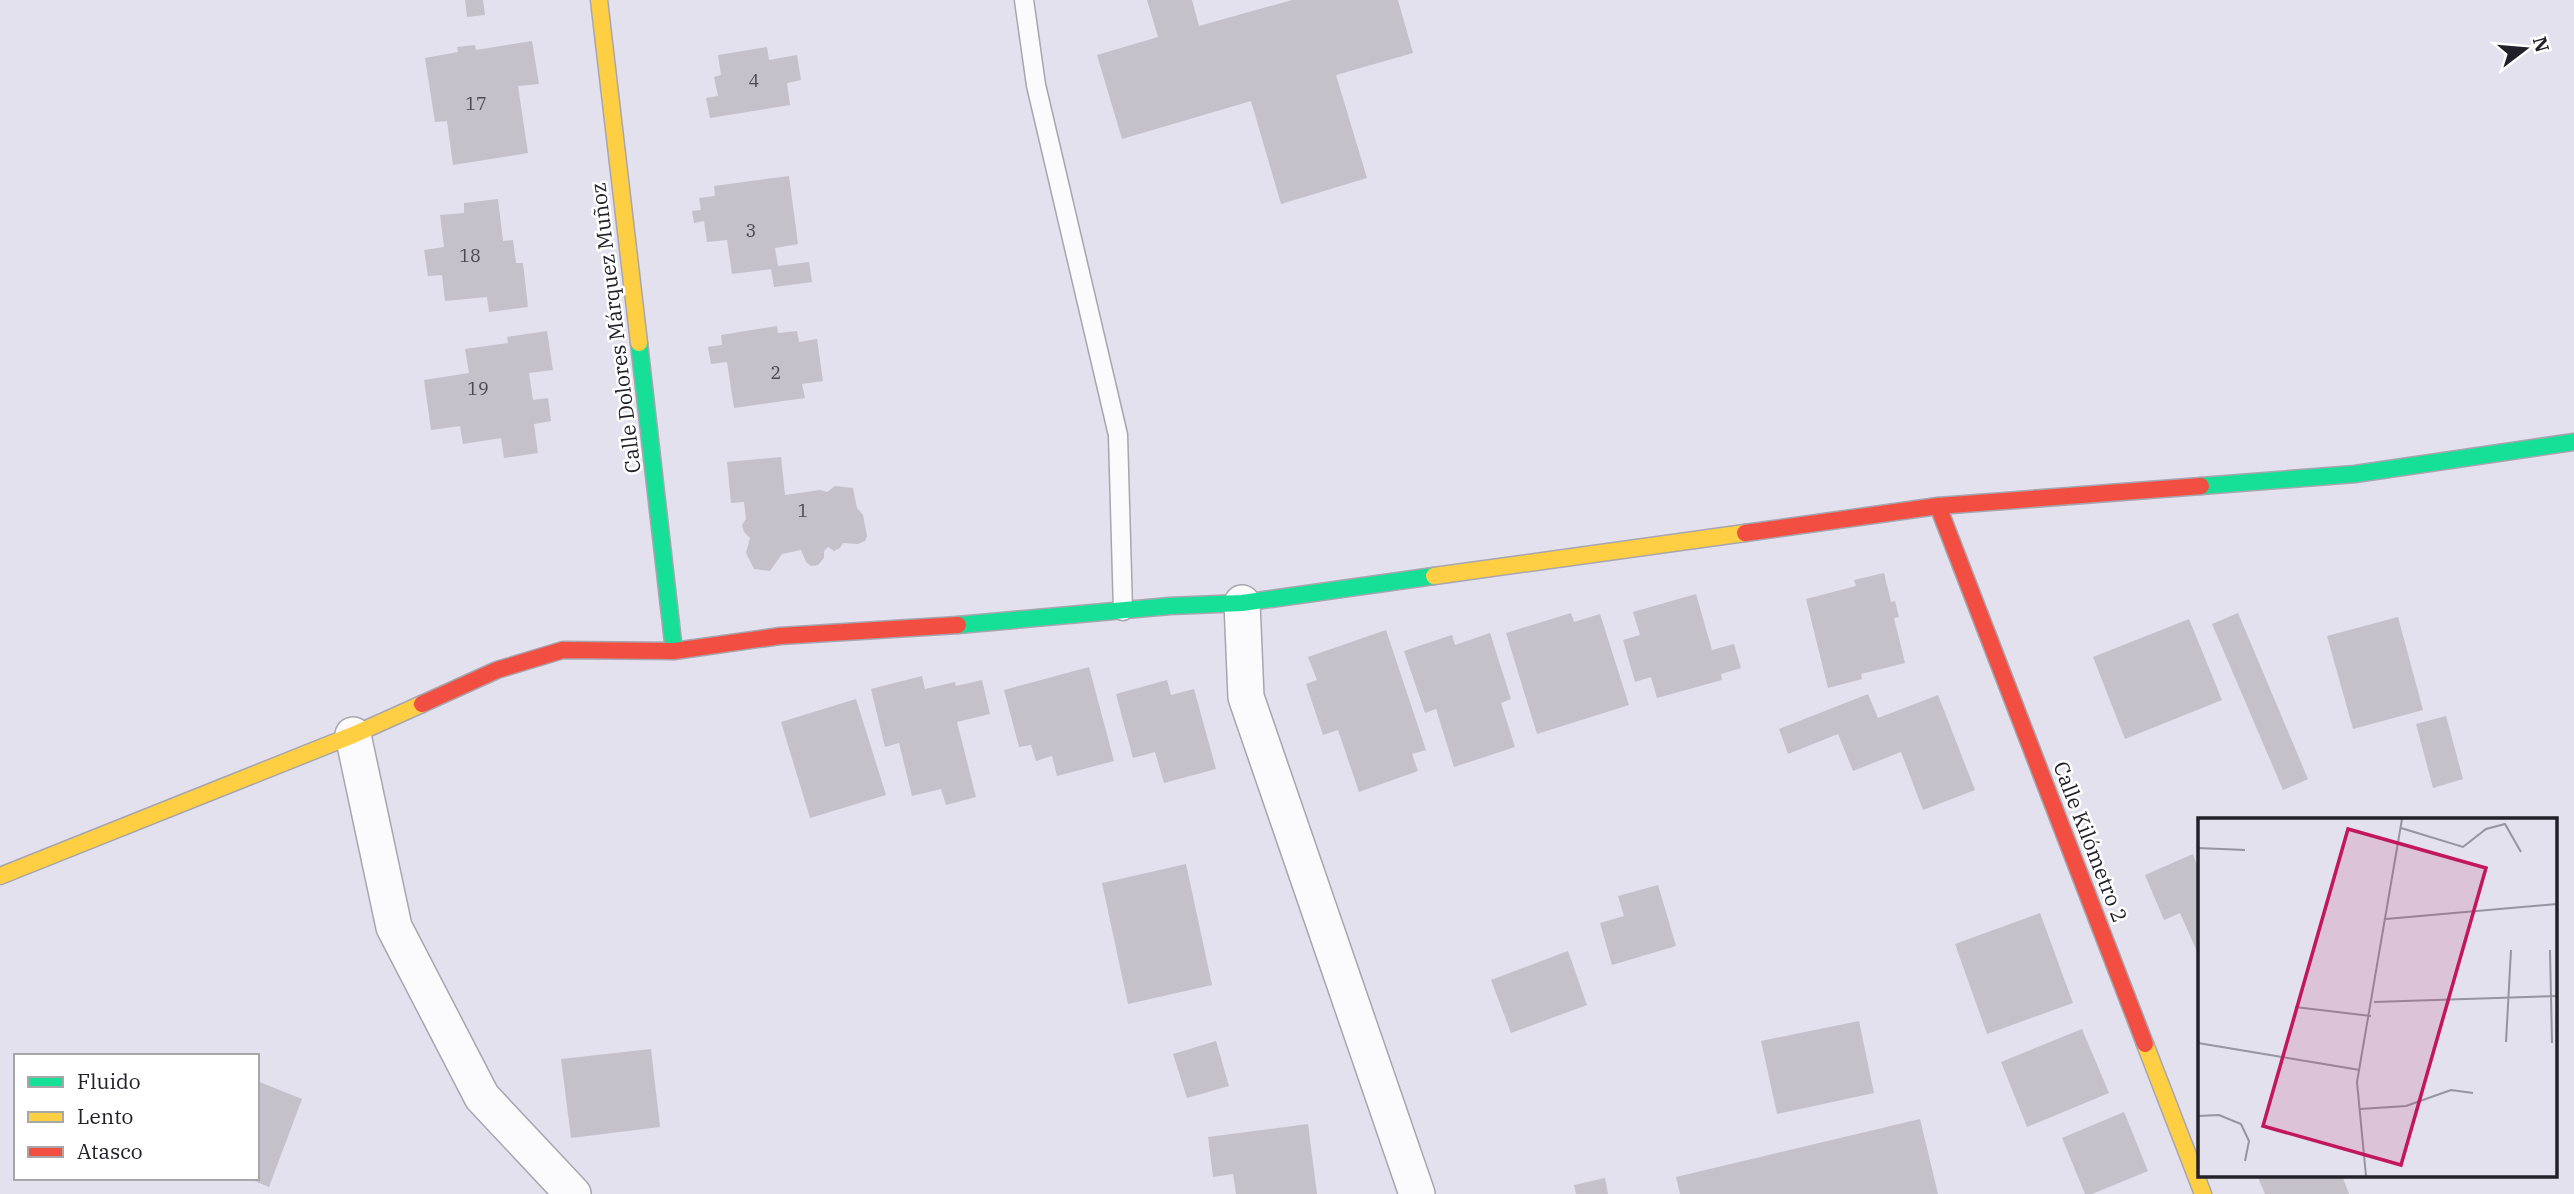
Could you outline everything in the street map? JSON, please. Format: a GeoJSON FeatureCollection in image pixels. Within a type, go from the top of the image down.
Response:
{"type":"FeatureCollection","features":[{"type":"Feature","properties":{"kind":"street","name":"Calle Dolores Márquez Muñoz"},"geometry":{"type":"LineString","coordinates":[[599,0],[674,651]]}},
{"type":"Feature","properties":{"kind":"street"},"geometry":{"type":"LineString","coordinates":[[0,876],[354,735],[496,670],[563,650],[674,651],[780,636],[898,630],[1242,603],[1938,506],[2355,474],[2574,442]]}},
{"type":"Feature","properties":{"kind":"street","name":"Calle Kilómetro 2"},"geometry":{"type":"LineString","coordinates":[[1938,506],[2203,1194]]}},
{"type":"Feature","properties":{"kind":"street"},"geometry":{"type":"LineString","coordinates":[[1242,603],[1246,697],[1417,1194]]}},
{"type":"Feature","properties":{"kind":"street"},"geometry":{"type":"LineString","coordinates":[[354,735],[394,927],[482,1097],[573,1194]]}},
{"type":"Feature","properties":{"kind":"lane"},"geometry":{"type":"LineString","coordinates":[[1024,0],[1036,85],[1118,435],[1124,611]]}},
{"type":"Feature","properties":{"kind":"building"},"geometry":{"type":"Polygon","coordinates":[[[465,0],[483,0],[485,15],[467,17],[465,0]]]}},
{"type":"Feature","properties":{"kind":"building"},"geometry":{"type":"Polygon","coordinates":[[[1147,0],[1192,0],[1199,26],[1292,0],[1398,0],[1413,53],[1336,75],[1367,178],[1281,204],[1251,101],[1122,139],[1097,55],[1158,37],[1147,0]]]}},
{"type":"Feature","properties":{"kind":"building"},"geometry":{"type":"Polygon","coordinates":[[[532,41],[539,84],[518,86],[528,153],[453,165],[447,121],[435,122],[425,58],[458,52],[457,47],[475,45],[476,50],[532,41]]]}},
{"type":"Feature","properties":{"kind":"building"},"geometry":{"type":"Polygon","coordinates":[[[767,47],[769,60],[797,55],[801,80],[787,83],[790,105],[710,118],[706,98],[718,96],[714,77],[721,75],[718,55],[767,47]]]}},
{"type":"Feature","properties":{"kind":"building"},"geometry":{"type":"Polygon","coordinates":[[[789,176],[798,244],[775,248],[778,266],[809,262],[812,282],[774,287],[771,269],[732,274],[727,240],[707,242],[704,221],[694,223],[692,211],[701,210],[699,198],[715,196],[714,186],[789,176]]]}},
{"type":"Feature","properties":{"kind":"building"},"geometry":{"type":"Polygon","coordinates":[[[498,199],[503,241],[513,240],[516,263],[523,263],[528,307],[489,312],[487,297],[445,301],[442,275],[428,276],[424,250],[444,247],[440,215],[464,213],[464,203],[498,199]]]}},
{"type":"Feature","properties":{"kind":"building"},"geometry":{"type":"Polygon","coordinates":[[[777,326],[778,333],[797,331],[799,342],[817,339],[823,381],[802,384],[805,398],[734,408],[727,362],[711,364],[708,347],[722,345],[721,335],[777,326]]]}},
{"type":"Feature","properties":{"kind":"building"},"geometry":{"type":"Polygon","coordinates":[[[547,331],[553,370],[529,373],[533,400],[548,398],[551,421],[534,424],[538,453],[504,458],[501,438],[463,444],[460,426],[431,430],[424,380],[469,373],[465,349],[508,343],[507,337],[547,331]]]}},
{"type":"Feature","properties":{"kind":"building"},"geometry":{"type":"Polygon","coordinates":[[[781,457],[785,495],[820,490],[827,492],[835,486],[853,488],[857,508],[863,515],[867,536],[865,541],[858,544],[843,543],[834,551],[828,547],[818,565],[811,566],[806,562],[801,550],[782,554],[770,571],[754,569],[746,553],[750,538],[742,525],[746,519],[744,502],[731,503],[727,462],[781,457]]]}},
{"type":"Feature","properties":{"kind":"building"},"geometry":{"type":"Polygon","coordinates":[[[1884,573],[1891,602],[1895,601],[1899,617],[1894,618],[1905,663],[1861,674],[1862,679],[1828,688],[1806,599],[1856,586],[1854,580],[1884,573]]]}},
{"type":"Feature","properties":{"kind":"building"},"geometry":{"type":"Polygon","coordinates":[[[1696,594],[1712,650],[1734,644],[1741,668],[1721,674],[1722,680],[1657,698],[1651,677],[1635,682],[1623,640],[1640,635],[1633,612],[1696,594]]]}},
{"type":"Feature","properties":{"kind":"building"},"geometry":{"type":"Polygon","coordinates":[[[1571,613],[1574,622],[1600,614],[1629,705],[1537,734],[1506,633],[1571,613]]]}},
{"type":"Feature","properties":{"kind":"building"},"geometry":{"type":"Polygon","coordinates":[[[2238,613],[2308,779],[2283,790],[2212,624],[2238,613]]]}},
{"type":"Feature","properties":{"kind":"building"},"geometry":{"type":"Polygon","coordinates":[[[2398,617],[2423,710],[2353,729],[2327,636],[2398,617]]]}},
{"type":"Feature","properties":{"kind":"building"},"geometry":{"type":"Polygon","coordinates":[[[2189,619],[2222,700],[2125,739],[2093,657],[2189,619]]]}},
{"type":"Feature","properties":{"kind":"building"},"geometry":{"type":"Polygon","coordinates":[[[1386,630],[1426,750],[1412,754],[1418,771],[1359,792],[1338,730],[1323,735],[1306,684],[1317,680],[1308,657],[1386,630]]]}},
{"type":"Feature","properties":{"kind":"building"},"geometry":{"type":"Polygon","coordinates":[[[1490,633],[1511,699],[1501,703],[1515,747],[1454,767],[1436,709],[1425,713],[1404,651],[1452,635],[1455,645],[1490,633]]]}},
{"type":"Feature","properties":{"kind":"building"},"geometry":{"type":"Polygon","coordinates":[[[1089,667],[1114,761],[1057,776],[1052,756],[1036,761],[1031,745],[1019,747],[1004,690],[1089,667]]]}},
{"type":"Feature","properties":{"kind":"building"},"geometry":{"type":"Polygon","coordinates":[[[922,676],[925,689],[955,682],[956,686],[982,680],[990,714],[957,722],[976,797],[946,805],[941,789],[912,796],[899,743],[885,747],[871,689],[922,676]]]}},
{"type":"Feature","properties":{"kind":"building"},"geometry":{"type":"Polygon","coordinates":[[[1167,680],[1171,695],[1194,689],[1216,769],[1164,783],[1155,752],[1133,758],[1116,694],[1167,680]]]}},
{"type":"Feature","properties":{"kind":"building"},"geometry":{"type":"Polygon","coordinates":[[[1868,694],[1878,718],[1938,695],[1975,790],[1923,810],[1901,752],[1853,771],[1838,734],[1788,754],[1779,729],[1868,694]]]}},
{"type":"Feature","properties":{"kind":"building"},"geometry":{"type":"Polygon","coordinates":[[[856,699],[886,795],[810,818],[781,722],[856,699]]]}},
{"type":"Feature","properties":{"kind":"building"},"geometry":{"type":"Polygon","coordinates":[[[2446,716],[2463,779],[2433,788],[2416,724],[2446,716]]]}},
{"type":"Feature","properties":{"kind":"building"},"geometry":{"type":"Polygon","coordinates":[[[2193,854],[2198,864],[2198,954],[2180,913],[2164,920],[2145,875],[2193,854]]]}},
{"type":"Feature","properties":{"kind":"building"},"geometry":{"type":"Polygon","coordinates":[[[1186,864],[1212,985],[1128,1004],[1102,883],[1186,864]]]}},
{"type":"Feature","properties":{"kind":"building"},"geometry":{"type":"Polygon","coordinates":[[[1658,885],[1676,946],[1612,965],[1600,923],[1624,916],[1618,896],[1658,885]]]}},
{"type":"Feature","properties":{"kind":"building"},"geometry":{"type":"Polygon","coordinates":[[[2040,913],[2073,1003],[1987,1034],[1955,944],[2040,913]]]}},
{"type":"Feature","properties":{"kind":"building"},"geometry":{"type":"Polygon","coordinates":[[[1568,951],[1587,1005],[1511,1033],[1491,980],[1568,951]]]}},
{"type":"Feature","properties":{"kind":"building"},"geometry":{"type":"Polygon","coordinates":[[[1859,1021],[1874,1093],[1777,1114],[1761,1041],[1859,1021]]]}},
{"type":"Feature","properties":{"kind":"building"},"geometry":{"type":"Polygon","coordinates":[[[2082,1029],[2109,1093],[2027,1127],[2001,1062],[2082,1029]]]}},
{"type":"Feature","properties":{"kind":"building"},"geometry":{"type":"Polygon","coordinates":[[[1216,1041],[1229,1086],[1187,1098],[1173,1054],[1216,1041]]]}},
{"type":"Feature","properties":{"kind":"building"},"geometry":{"type":"Polygon","coordinates":[[[651,1049],[660,1127],[571,1138],[561,1059],[651,1049]]]}},
{"type":"Feature","properties":{"kind":"building"},"geometry":{"type":"Polygon","coordinates":[[[259,1082],[302,1099],[269,1187],[252,1180],[259,1180],[259,1082]]]}},
{"type":"Feature","properties":{"kind":"building"},"geometry":{"type":"Polygon","coordinates":[[[2124,1112],[2148,1171],[2092,1194],[2085,1194],[2062,1138],[2124,1112]]]}},
{"type":"Feature","properties":{"kind":"building"},"geometry":{"type":"Polygon","coordinates":[[[1920,1119],[1938,1194],[1680,1194],[1676,1177],[1920,1119]]]}},
{"type":"Feature","properties":{"kind":"building"},"geometry":{"type":"Polygon","coordinates":[[[1308,1124],[1317,1194],[1236,1194],[1233,1174],[1213,1177],[1208,1137],[1308,1124]]]}},
{"type":"Feature","properties":{"kind":"building"},"geometry":{"type":"Polygon","coordinates":[[[2257,1176],[2349,1176],[2343,1178],[2349,1194],[2265,1194],[2257,1176]]]}},
{"type":"Feature","properties":{"kind":"building"},"geometry":{"type":"Polygon","coordinates":[[[1605,1178],[1608,1194],[1576,1194],[1574,1185],[1605,1178]]]}},
{"type":"Feature","properties":{"kind":"traffic: fast"},"geometry":{"type":"LineString","coordinates":[[639,343],[674,651]]}},
{"type":"Feature","properties":{"kind":"traffic: fast"},"geometry":{"type":"LineString","coordinates":[[2201,486],[2355,474],[2574,442]]}},
{"type":"Feature","properties":{"kind":"traffic: fast"},"geometry":{"type":"LineString","coordinates":[[958,625],[1170,606],[1242,603],[1434,576]]}},
{"type":"Feature","properties":{"kind":"traffic: slow"},"geometry":{"type":"LineString","coordinates":[[599,0],[639,343]]}},
{"type":"Feature","properties":{"kind":"traffic: slow"},"geometry":{"type":"LineString","coordinates":[[1434,576],[1745,533]]}},
{"type":"Feature","properties":{"kind":"traffic: slow"},"geometry":{"type":"LineString","coordinates":[[0,876],[353,735],[422,704]]}},
{"type":"Feature","properties":{"kind":"traffic: slow"},"geometry":{"type":"LineString","coordinates":[[2145,1044],[2203,1194]]}},
{"type":"Feature","properties":{"kind":"traffic: jam"},"geometry":{"type":"LineString","coordinates":[[1745,533],[1938,506],[2201,486]]}},
{"type":"Feature","properties":{"kind":"traffic: jam"},"geometry":{"type":"LineString","coordinates":[[1938,506],[2145,1044]]}},
{"type":"Feature","properties":{"kind":"traffic: jam"},"geometry":{"type":"LineString","coordinates":[[422,704],[497,670],[563,650],[674,651],[780,636],[958,625]]}}]}
